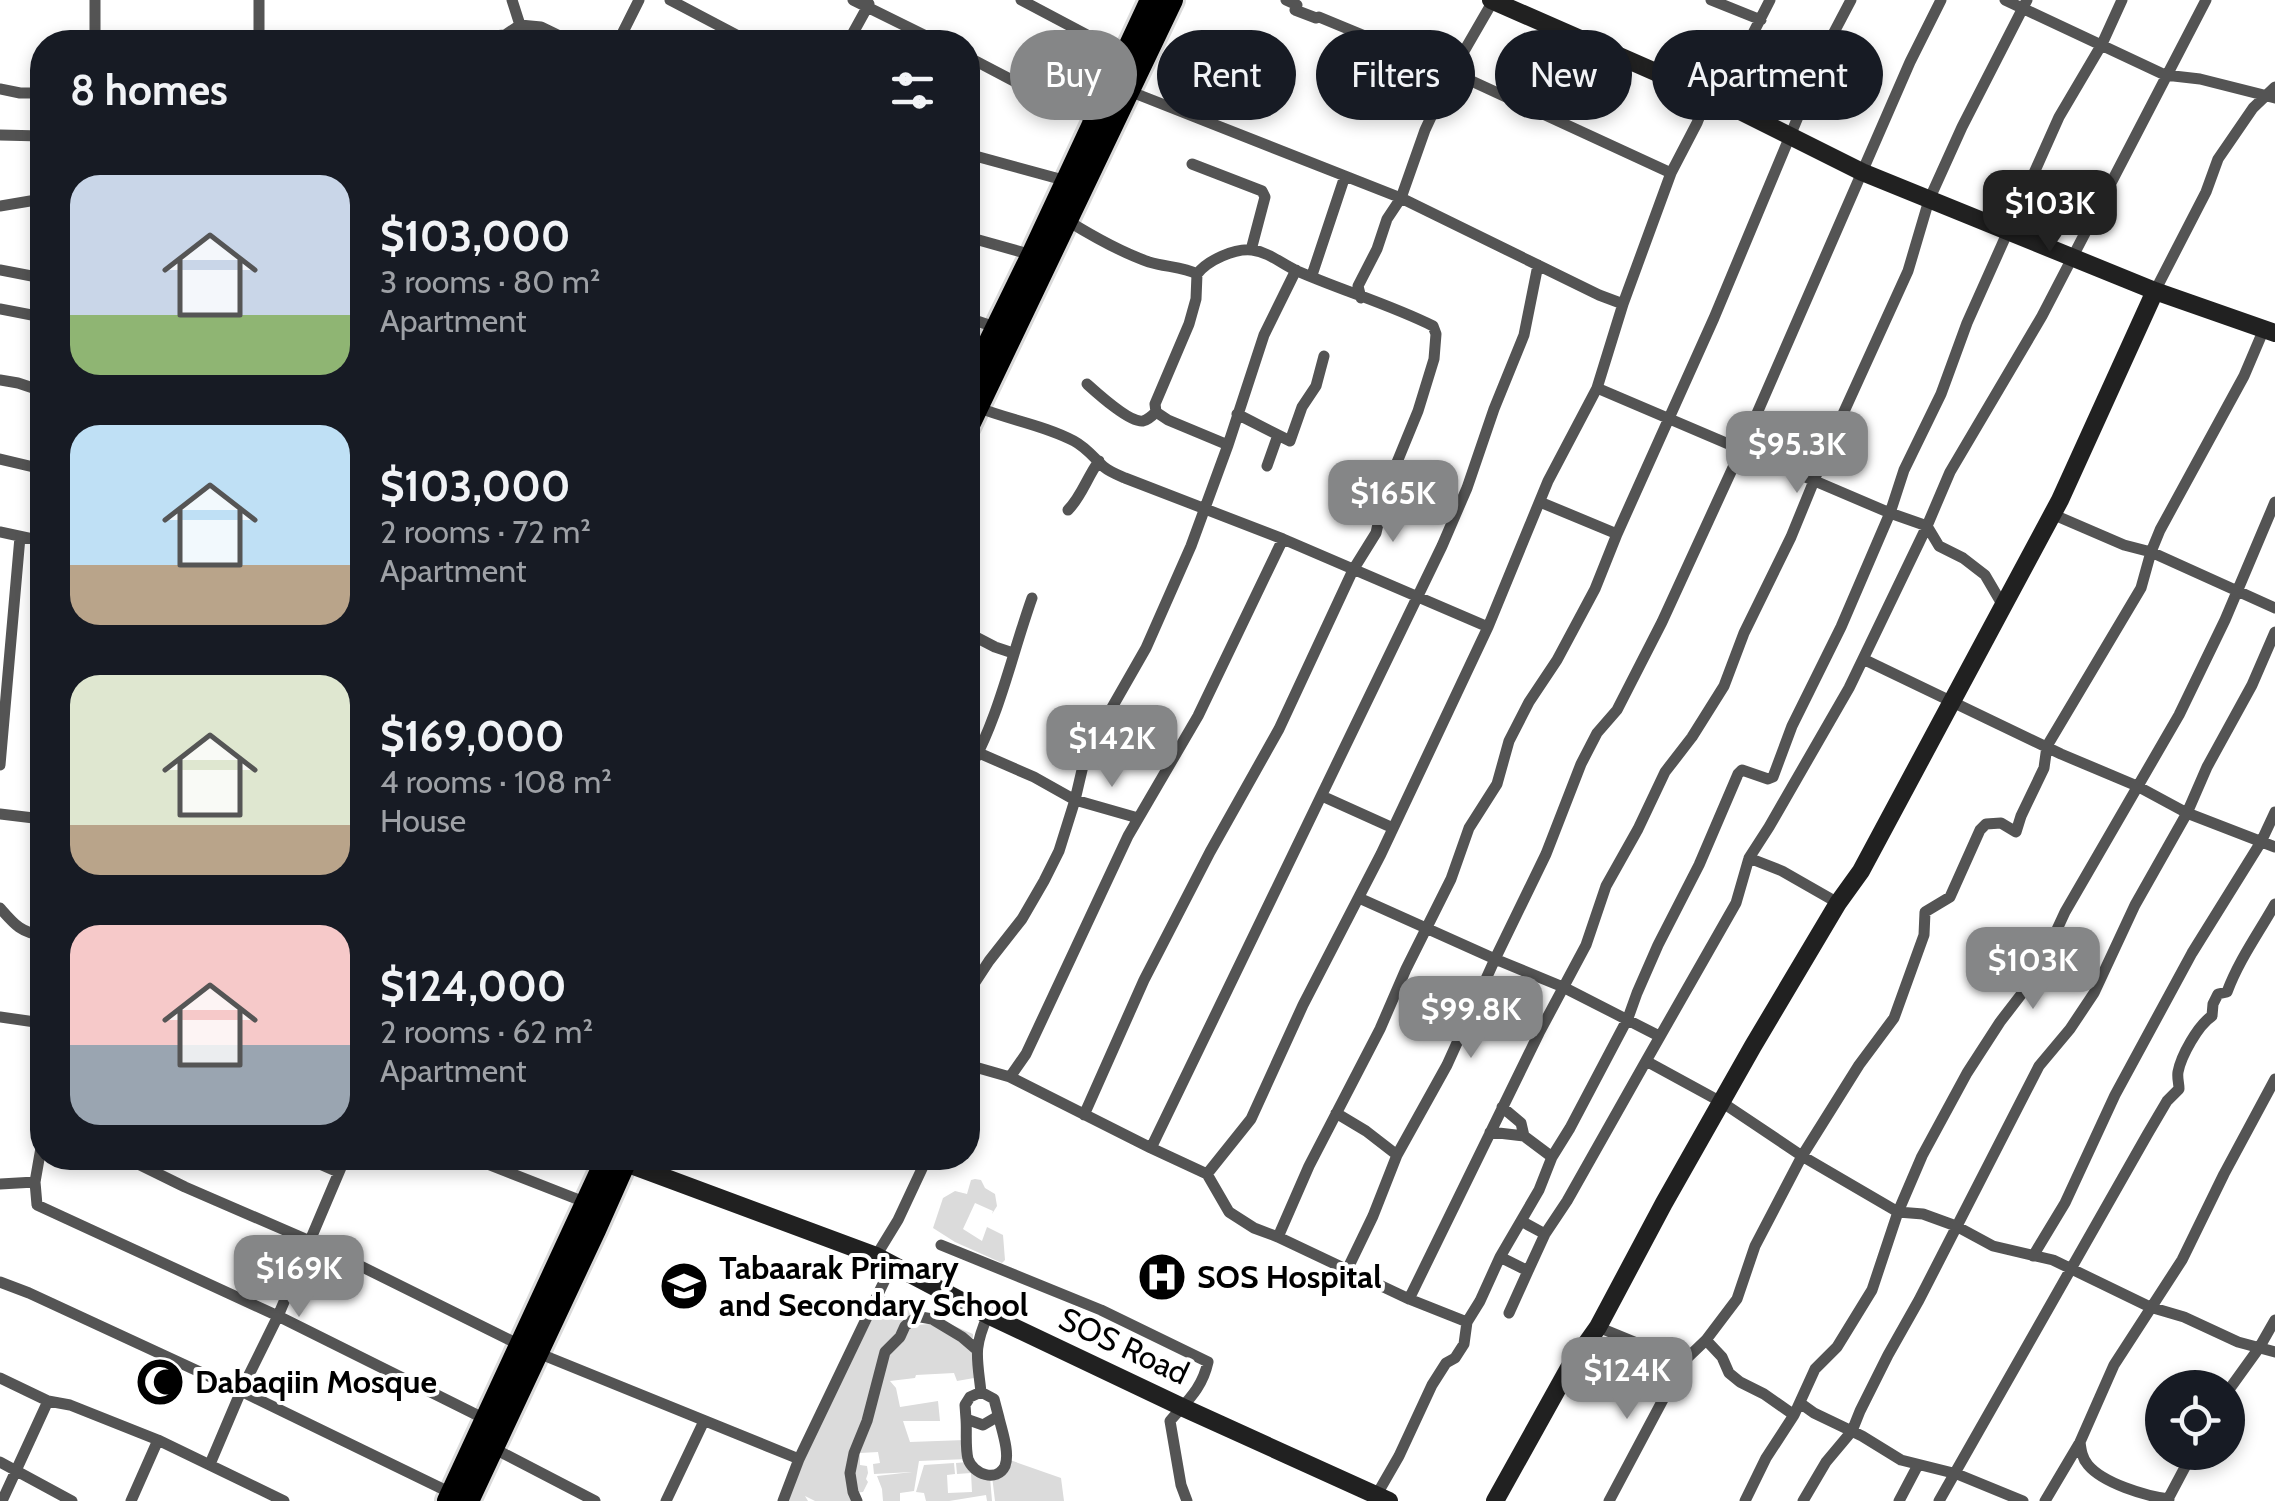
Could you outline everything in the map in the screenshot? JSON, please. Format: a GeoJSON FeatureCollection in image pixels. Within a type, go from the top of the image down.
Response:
{"type":"FeatureCollection","features":[{"type":"Feature","properties":{"kind":"highway"},"geometry":{"type":"LineString","coordinates":[[1137,30],[1151,0]]}},
{"type":"Feature","properties":{"kind":"highway"},"geometry":{"type":"LineString","coordinates":[[1137,74],[1172,0]]}},
{"type":"Feature","properties":{"kind":"highway"},"geometry":{"type":"LineString","coordinates":[[980,377],[995,326],[1095,120]]}},
{"type":"Feature","properties":{"kind":"highway"},"geometry":{"type":"LineString","coordinates":[[980,390],[1068,222],[1115,120]]}},
{"type":"Feature","properties":{"kind":"highway"},"geometry":{"type":"LineString","coordinates":[[455,1498],[493,1448],[587,1203],[610,1170]]}},
{"type":"Feature","properties":{"kind":"highway"},"geometry":{"type":"LineString","coordinates":[[455,1498],[485,1419],[529,1349],[612,1170]]}},
{"type":"Feature","properties":{"kind":"street"},"geometry":{"type":"LineString","coordinates":[[95,0],[95,30]]}},
{"type":"Feature","properties":{"kind":"street"},"geometry":{"type":"LineString","coordinates":[[259,0],[259,30]]}},
{"type":"Feature","properties":{"kind":"street"},"geometry":{"type":"LineString","coordinates":[[512,0],[519,30]]}},
{"type":"Feature","properties":{"kind":"street"},"geometry":{"type":"LineString","coordinates":[[624,30],[639,0]]}},
{"type":"Feature","properties":{"kind":"street"},"geometry":{"type":"LineString","coordinates":[[670,0],[727,30]]}},
{"type":"Feature","properties":{"kind":"street"},"geometry":{"type":"LineString","coordinates":[[852,0],[869,4],[916,30]]}},
{"type":"Feature","properties":{"kind":"street"},"geometry":{"type":"LineString","coordinates":[[1022,0],[1077,30]]}},
{"type":"Feature","properties":{"kind":"street"},"geometry":{"type":"LineString","coordinates":[[1286,0],[1306,15],[1350,30]]}},
{"type":"Feature","properties":{"kind":"street"},"geometry":{"type":"LineString","coordinates":[[1475,31],[1492,0],[1652,71]]}},
{"type":"Feature","properties":{"kind":"street"},"geometry":{"type":"LineString","coordinates":[[1711,0],[1761,20]]}},
{"type":"Feature","properties":{"kind":"street"},"geometry":{"type":"LineString","coordinates":[[1755,30],[1770,0]]}},
{"type":"Feature","properties":{"kind":"street"},"geometry":{"type":"LineString","coordinates":[[1278,1237],[1308,1166],[1451,879],[1469,828],[1497,784],[1508,741],[1596,589],[1851,0]]}},
{"type":"Feature","properties":{"kind":"street"},"geometry":{"type":"LineString","coordinates":[[1347,1270],[1397,1155],[1447,1065],[1546,854],[1581,764],[1597,733],[1617,710],[1635,679],[1941,0]]}},
{"type":"Feature","properties":{"kind":"street"},"geometry":{"type":"LineString","coordinates":[[2005,0],[2025,4],[2166,75],[2272,94]]}},
{"type":"Feature","properties":{"kind":"street"},"geometry":{"type":"LineString","coordinates":[[1371,1497],[1399,1456],[1432,1385],[1464,1344],[1467,1322],[1628,1018],[1738,774],[1742,770],[1773,778],[1792,726],[1842,627],[1904,470],[1942,394],[1967,323],[2059,117],[2102,44],[2122,0]]}},
{"type":"Feature","properties":{"kind":"street"},"geometry":{"type":"LineString","coordinates":[[1509,1313],[1544,1234],[1567,1201],[1736,903],[1749,858],[1849,688],[1950,472],[2042,316],[2206,0]]}},
{"type":"Feature","properties":{"kind":"street"},"geometry":{"type":"LineString","coordinates":[[855,30],[869,4]]}},
{"type":"Feature","properties":{"kind":"street"},"geometry":{"type":"LineString","coordinates":[[1409,1299],[1586,944],[1606,886],[1665,772],[1724,686],[1744,633],[1791,537],[1908,271],[1929,200],[2025,4]]}},
{"type":"Feature","properties":{"kind":"street"},"geometry":{"type":"LineString","coordinates":[[512,30],[520,25],[545,30]]}},
{"type":"Feature","properties":{"kind":"street"},"geometry":{"type":"LineString","coordinates":[[980,63],[1010,79]]}},
{"type":"Feature","properties":{"kind":"street"},"geometry":{"type":"LineString","coordinates":[[1475,83],[1671,174]]}},
{"type":"Feature","properties":{"kind":"street"},"geometry":{"type":"LineString","coordinates":[[0,88],[30,93]]}},
{"type":"Feature","properties":{"kind":"street"},"geometry":{"type":"LineString","coordinates":[[1137,94],[1400,198],[1623,304]]}},
{"type":"Feature","properties":{"kind":"street"},"geometry":{"type":"LineString","coordinates":[[1496,1501],[1569,1368],[1598,1327],[1753,1046],[1861,870],[1952,702],[2052,514],[2155,291],[2206,192],[2218,159],[2253,108],[2272,94]]}},
{"type":"Feature","properties":{"kind":"street"},"geometry":{"type":"LineString","coordinates":[[1361,298],[1358,286],[1400,198],[1430,120]]}},
{"type":"Feature","properties":{"kind":"street"},"geometry":{"type":"LineString","coordinates":[[1208,1174],[1251,1119],[1488,627],[1540,502],[1596,388],[1671,174],[1699,120]]}},
{"type":"Feature","properties":{"kind":"street"},"geometry":{"type":"LineString","coordinates":[[1608,1501],[1682,1362],[1706,1340],[1737,1299],[1756,1246],[1802,1156],[1859,1065],[1894,1018],[1924,935],[1926,912],[1950,897],[1986,824],[2001,823],[2016,832],[2044,768],[2046,746],[2141,588],[2151,552],[2189,475],[2270,331],[2008,233],[1862,172],[1758,120]]}},
{"type":"Feature","properties":{"kind":"street"},"geometry":{"type":"LineString","coordinates":[[0,135],[30,136]]}},
{"type":"Feature","properties":{"kind":"street"},"geometry":{"type":"LineString","coordinates":[[980,157],[1067,181]]}},
{"type":"Feature","properties":{"kind":"street"},"geometry":{"type":"LineString","coordinates":[[1192,164],[1262,191],[1265,197],[1251,250]]}},
{"type":"Feature","properties":{"kind":"street"},"geometry":{"type":"LineString","coordinates":[[1312,275],[1345,176]]}},
{"type":"Feature","properties":{"kind":"street"},"geometry":{"type":"LineString","coordinates":[[0,206],[30,200]]}},
{"type":"Feature","properties":{"kind":"street"},"geometry":{"type":"LineString","coordinates":[[1068,222],[1112,248],[1197,274]]}},
{"type":"Feature","properties":{"kind":"street"},"geometry":{"type":"LineString","coordinates":[[980,240],[1032,255]]}},
{"type":"Feature","properties":{"kind":"street"},"geometry":{"type":"LineString","coordinates":[[1084,1115],[1144,980],[1278,729],[1352,570],[1376,533],[1386,489],[1418,412],[1434,358],[1436,334],[1433,326],[1421,320],[1251,250],[1216,258],[1197,274],[1196,299],[1188,324],[1156,401],[1156,412],[1147,420],[1136,420],[1088,384]]}},
{"type":"Feature","properties":{"kind":"street"},"geometry":{"type":"LineString","coordinates":[[1151,1148],[1418,598],[1467,488],[1524,335],[1538,265]]}},
{"type":"Feature","properties":{"kind":"street"},"geometry":{"type":"LineString","coordinates":[[0,270],[30,276]]}},
{"type":"Feature","properties":{"kind":"street"},"geometry":{"type":"LineString","coordinates":[[980,974],[1022,919],[1059,851],[1086,753],[1146,648],[1204,511],[1264,335],[1296,270]]}},
{"type":"Feature","properties":{"kind":"street"},"geometry":{"type":"LineString","coordinates":[[0,309],[30,315]]}},
{"type":"Feature","properties":{"kind":"street"},"geometry":{"type":"LineString","coordinates":[[980,322],[995,326]]}},
{"type":"Feature","properties":{"kind":"street"},"geometry":{"type":"LineString","coordinates":[[1237,414],[1290,441],[1302,407],[1316,386],[1324,356]]}},
{"type":"Feature","properties":{"kind":"street"},"geometry":{"type":"LineString","coordinates":[[0,380],[30,388]]}},
{"type":"Feature","properties":{"kind":"street"},"geometry":{"type":"LineString","coordinates":[[1596,388],[1927,526],[1939,546],[1985,575],[2002,604]]}},
{"type":"Feature","properties":{"kind":"street"},"geometry":{"type":"LineString","coordinates":[[980,410],[1059,434],[1090,451],[1106,468],[1125,478],[1282,539],[1488,627]]}},
{"type":"Feature","properties":{"kind":"street"},"geometry":{"type":"LineString","coordinates":[[1156,412],[1228,445]]}},
{"type":"Feature","properties":{"kind":"street"},"geometry":{"type":"LineString","coordinates":[[1267,466],[1278,435]]}},
{"type":"Feature","properties":{"kind":"street"},"geometry":{"type":"LineString","coordinates":[[0,459],[30,465]]}},
{"type":"Feature","properties":{"kind":"street"},"geometry":{"type":"LineString","coordinates":[[1068,510],[1099,461]]}},
{"type":"Feature","properties":{"kind":"street"},"geometry":{"type":"LineString","coordinates":[[1540,502],[1617,534]]}},
{"type":"Feature","properties":{"kind":"street"},"geometry":{"type":"LineString","coordinates":[[1745,1501],[1766,1458],[1794,1416],[1815,1369],[1837,1347],[1872,1290],[1922,1156],[1967,1074],[2030,983],[2064,912],[2186,702],[2275,502]]}},
{"type":"Feature","properties":{"kind":"street"},"geometry":{"type":"LineString","coordinates":[[2052,514],[2124,545],[2151,552],[2275,608]]}},
{"type":"Feature","properties":{"kind":"street"},"geometry":{"type":"LineString","coordinates":[[0,532],[30,538]]}},
{"type":"Feature","properties":{"kind":"street"},"geometry":{"type":"LineString","coordinates":[[0,766],[20,536]]}},
{"type":"Feature","properties":{"kind":"street"},"geometry":{"type":"LineString","coordinates":[[1010,1077],[1033,1039],[1138,818],[1198,716],[1282,539]]}},
{"type":"Feature","properties":{"kind":"street"},"geometry":{"type":"LineString","coordinates":[[980,751],[1005,689],[1032,598]]}},
{"type":"Feature","properties":{"kind":"street"},"geometry":{"type":"LineString","coordinates":[[1804,1501],[1826,1462],[1852,1432],[2039,1066],[2094,992],[2252,685],[2275,632]]}},
{"type":"Feature","properties":{"kind":"street"},"geometry":{"type":"LineString","coordinates":[[980,640],[1013,653]]}},
{"type":"Feature","properties":{"kind":"street"},"geometry":{"type":"LineString","coordinates":[[1863,659],[2187,813],[2275,847]]}},
{"type":"Feature","properties":{"kind":"street"},"geometry":{"type":"LineString","coordinates":[[980,753],[1034,776],[1075,800],[1138,818]]}},
{"type":"Feature","properties":{"kind":"street"},"geometry":{"type":"LineString","coordinates":[[1322,796],[1393,828]]}},
{"type":"Feature","properties":{"kind":"street"},"geometry":{"type":"LineString","coordinates":[[2034,1256],[2192,953],[2261,842],[2275,812]]}},
{"type":"Feature","properties":{"kind":"street"},"geometry":{"type":"LineString","coordinates":[[0,814],[30,818]]}},
{"type":"Feature","properties":{"kind":"street"},"geometry":{"type":"LineString","coordinates":[[1749,858],[1782,871],[1838,903]]}},
{"type":"Feature","properties":{"kind":"street"},"geometry":{"type":"LineString","coordinates":[[1359,898],[1563,987],[1659,1036]]}},
{"type":"Feature","properties":{"kind":"street"},"geometry":{"type":"LineString","coordinates":[[1939,1501],[2157,1118],[2179,1089],[2178,1071],[2202,1023],[2212,1016],[2218,994],[2227,992],[2242,955],[2252,946],[2275,904]]}},
{"type":"Feature","properties":{"kind":"street"},"geometry":{"type":"LineString","coordinates":[[0,908],[30,934]]}},
{"type":"Feature","properties":{"kind":"street"},"geometry":{"type":"LineString","coordinates":[[0,1017],[30,1021]]}},
{"type":"Feature","properties":{"kind":"street"},"geometry":{"type":"LineString","coordinates":[[1646,1060],[1898,1212],[1923,1214],[1993,1246],[2054,1260],[2150,1307],[2184,1317],[2238,1342],[2275,1352]]}},
{"type":"Feature","properties":{"kind":"street"},"geometry":{"type":"LineString","coordinates":[[980,1071],[1010,1077],[1208,1174],[1228,1212],[1254,1228],[1467,1322]]}},
{"type":"Feature","properties":{"kind":"street"},"geometry":{"type":"LineString","coordinates":[[2045,1501],[2080,1442],[2114,1364],[2182,1260],[2275,1078]]}},
{"type":"Feature","properties":{"kind":"street"},"geometry":{"type":"LineString","coordinates":[[1502,1107],[1520,1122],[1524,1136]]}},
{"type":"Feature","properties":{"kind":"street"},"geometry":{"type":"LineString","coordinates":[[1336,1113],[1397,1155]]}},
{"type":"Feature","properties":{"kind":"street"},"geometry":{"type":"LineString","coordinates":[[1490,1132],[1524,1136],[1552,1157]]}},
{"type":"Feature","properties":{"kind":"street"},"geometry":{"type":"LineString","coordinates":[[36,1170],[37,1205],[278,1316],[485,1419]]}},
{"type":"Feature","properties":{"kind":"street"},"geometry":{"type":"LineString","coordinates":[[150,1170],[310,1241],[529,1349],[799,1459]]}},
{"type":"Feature","properties":{"kind":"street"},"geometry":{"type":"LineString","coordinates":[[210,1464],[310,1241],[338,1172],[333,1170]]}},
{"type":"Feature","properties":{"kind":"street"},"geometry":{"type":"LineString","coordinates":[[503,1170],[587,1203]]}},
{"type":"Feature","properties":{"kind":"street","name":"SOS Road"},"geometry":{"type":"LineString","coordinates":[[646,1170],[884,1261],[988,1315],[1371,1497]]}},
{"type":"Feature","properties":{"kind":"street"},"geometry":{"type":"LineString","coordinates":[[782,1501],[921,1170]]}},
{"type":"Feature","properties":{"kind":"street"},"geometry":{"type":"LineString","coordinates":[[0,1184],[34,1182]]}},
{"type":"Feature","properties":{"kind":"street"},"geometry":{"type":"LineString","coordinates":[[1522,1220],[1544,1234]]}},
{"type":"Feature","properties":{"kind":"street"},"geometry":{"type":"LineString","coordinates":[[941,1246],[1101,1310],[1208,1362],[1204,1377],[1184,1408],[1170,1421],[1181,1485],[1188,1501]]}},
{"type":"Feature","properties":{"kind":"street"},"geometry":{"type":"LineString","coordinates":[[1500,1257],[1528,1272]]}},
{"type":"Feature","properties":{"kind":"street"},"geometry":{"type":"LineString","coordinates":[[0,1282],[241,1391],[455,1498]]}},
{"type":"Feature","properties":{"kind":"street"},"geometry":{"type":"LineString","coordinates":[[981,1392],[976,1349],[988,1315]]}},
{"type":"Feature","properties":{"kind":"street"},"geometry":{"type":"LineString","coordinates":[[857,1501],[850,1473],[884,1352],[915,1318],[932,1320],[976,1349]]}},
{"type":"Feature","properties":{"kind":"street"},"geometry":{"type":"LineString","coordinates":[[2243,1370],[2275,1320]]}},
{"type":"Feature","properties":{"kind":"street"},"geometry":{"type":"LineString","coordinates":[[1598,1327],[1682,1362]]}},
{"type":"Feature","properties":{"kind":"street"},"geometry":{"type":"LineString","coordinates":[[1706,1340],[1722,1357],[1729,1373],[1794,1416]]}},
{"type":"Feature","properties":{"kind":"street"},"geometry":{"type":"LineString","coordinates":[[0,1378],[48,1401],[70,1405],[158,1440],[284,1501]]}},
{"type":"Feature","properties":{"kind":"street"},"geometry":{"type":"LineString","coordinates":[[981,1392],[994,1399],[999,1418],[1006,1456],[1005,1466],[997,1474],[986,1475],[968,1460],[964,1409],[972,1395],[981,1392]]}},
{"type":"Feature","properties":{"kind":"street"},"geometry":{"type":"LineString","coordinates":[[2,1501],[48,1401]]}},
{"type":"Feature","properties":{"kind":"street"},"geometry":{"type":"LineString","coordinates":[[1800,1402],[1887,1454],[1956,1474],[2023,1501]]}},
{"type":"Feature","properties":{"kind":"street"},"geometry":{"type":"LineString","coordinates":[[966,1418],[983,1425],[999,1418]]}},
{"type":"Feature","properties":{"kind":"street"},"geometry":{"type":"LineString","coordinates":[[666,1501],[704,1421]]}},
{"type":"Feature","properties":{"kind":"street"},"geometry":{"type":"LineString","coordinates":[[131,1501],[158,1440]]}},
{"type":"Feature","properties":{"kind":"street"},"geometry":{"type":"LineString","coordinates":[[2080,1442],[2086,1463],[2094,1470],[2130,1489],[2168,1500],[2184,1470]]}},
{"type":"Feature","properties":{"kind":"street"},"geometry":{"type":"LineString","coordinates":[[493,1448],[594,1501]]}},
{"type":"Feature","properties":{"kind":"street"},"geometry":{"type":"LineString","coordinates":[[0,1462],[72,1501]]}},
{"type":"Feature","properties":{"kind":"street"},"geometry":{"type":"LineString","coordinates":[[1899,1501],[1918,1465]]}},
{"type":"Feature","properties":{"kind":"shaded area"},"geometry":{"type":"Polygon","coordinates":[[[971,1180],[995,1194],[997,1206],[992,1214],[993,1211],[975,1203],[963,1229],[982,1241],[987,1227],[1003,1235],[1002,1263],[933,1228],[943,1198],[955,1191],[967,1194],[971,1180]]]}},
{"type":"Feature","properties":{"kind":"shaded area"},"geometry":{"type":"Polygon","coordinates":[[[884,1296],[973,1334],[973,1338],[967,1337],[929,1316],[911,1313],[916,1325],[930,1324],[974,1345],[974,1378],[957,1381],[954,1373],[890,1381],[896,1388],[900,1407],[938,1401],[940,1421],[903,1421],[910,1442],[965,1440],[967,1459],[919,1461],[914,1491],[900,1493],[900,1501],[883,1501],[877,1476],[912,1472],[874,1474],[873,1464],[880,1463],[878,1452],[860,1453],[860,1465],[867,1466],[868,1482],[863,1492],[853,1493],[854,1501],[815,1501],[805,1496],[808,1501],[782,1501],[786,1486],[884,1296]]]}},
{"type":"Feature","properties":{"kind":"shaded area"},"geometry":{"type":"Polygon","coordinates":[[[1007,1459],[1061,1478],[1064,1501],[995,1501],[992,1476],[1007,1459]]]}},
{"type":"Feature","properties":{"kind":"shaded area"},"geometry":{"type":"Polygon","coordinates":[[[968,1462],[990,1477],[992,1501],[987,1501],[986,1495],[926,1501],[924,1493],[916,1492],[924,1465],[954,1463],[955,1474],[947,1475],[948,1493],[972,1492],[971,1473],[957,1474],[956,1463],[968,1462]]]}},
{"type":"Feature","properties":{"kind":"place","name":"SOS Hospital"},"geometry":{"type":"Point","coordinates":[1162,1277]}},
{"type":"Feature","properties":{"kind":"place","name":"Tabaarak Primary and Secondary School"},"geometry":{"type":"Point","coordinates":[684,1286]}},
{"type":"Feature","properties":{"kind":"place","name":"Dabaqiin Mosque"},"geometry":{"type":"Point","coordinates":[160,1382]}}]}
